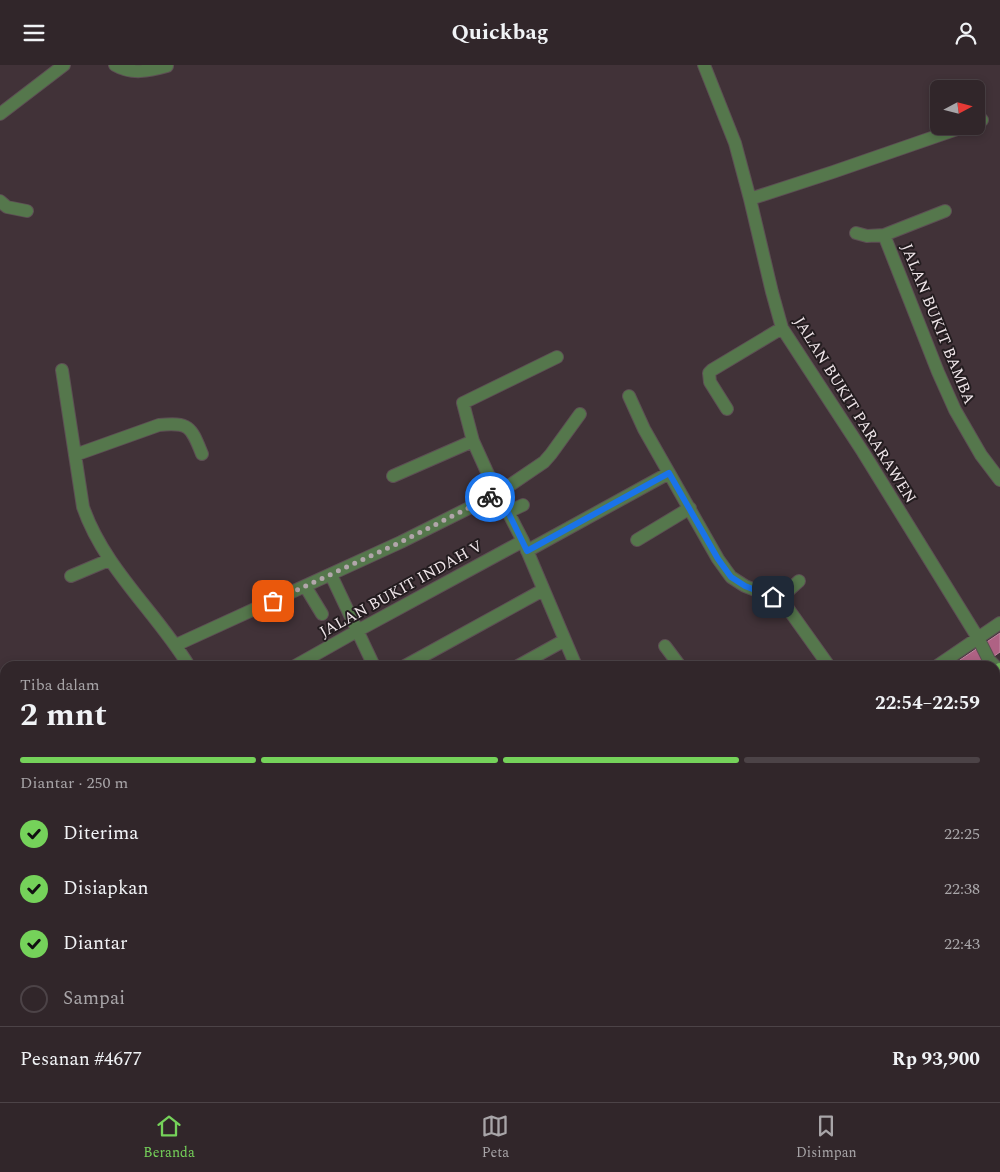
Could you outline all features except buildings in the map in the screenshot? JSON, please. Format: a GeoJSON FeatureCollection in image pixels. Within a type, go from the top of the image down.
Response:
{"type":"FeatureCollection","features":[{"type":"Feature","properties":{"kind":"street"},"geometry":{"type":"LineString","coordinates":[[0,114],[64,65]]}},
{"type":"Feature","properties":{"kind":"street"},"geometry":{"type":"LineString","coordinates":[[115,65],[132,72],[167,66]]}},
{"type":"Feature","properties":{"kind":"street","name":"JALAN BUKIT PARARAWEN"},"geometry":{"type":"LineString","coordinates":[[704,65],[735,143],[782,328],[863,452],[990,661]]}},
{"type":"Feature","properties":{"kind":"street"},"geometry":{"type":"LineString","coordinates":[[750,199],[940,135]]}},
{"type":"Feature","properties":{"kind":"street"},"geometry":{"type":"LineString","coordinates":[[0,201],[7,207],[27,211]]}},
{"type":"Feature","properties":{"kind":"street","name":"JALAN BUKIT BAMBA"},"geometry":{"type":"LineString","coordinates":[[945,211],[884,235],[954,410],[981,455],[1000,480]]}},
{"type":"Feature","properties":{"kind":"street"},"geometry":{"type":"LineString","coordinates":[[856,233],[867,236],[884,235]]}},
{"type":"Feature","properties":{"kind":"street"},"geometry":{"type":"LineString","coordinates":[[727,409],[710,382],[709,373],[782,328]]}},
{"type":"Feature","properties":{"kind":"street"},"geometry":{"type":"LineString","coordinates":[[557,357],[463,403],[473,441],[497,494],[525,546],[574,661]]}},
{"type":"Feature","properties":{"kind":"street"},"geometry":{"type":"LineString","coordinates":[[62,370],[83,507],[88,522],[109,560],[176,645],[186,661]]}},
{"type":"Feature","properties":{"kind":"street"},"geometry":{"type":"LineString","coordinates":[[628,396],[669,473],[718,559],[731,577],[745,586],[784,603],[825,661]]}},
{"type":"Feature","properties":{"kind":"street"},"geometry":{"type":"LineString","coordinates":[[176,645],[401,542],[497,494],[544,462],[580,414]]}},
{"type":"Feature","properties":{"kind":"street"},"geometry":{"type":"LineString","coordinates":[[75,455],[159,425],[173,423],[186,426],[193,433],[202,454]]}},
{"type":"Feature","properties":{"kind":"street"},"geometry":{"type":"LineString","coordinates":[[393,476],[473,441]]}},
{"type":"Feature","properties":{"kind":"street","name":"JALAN BUKIT INDAH V"},"geometry":{"type":"LineString","coordinates":[[304,661],[357,631],[669,473]]}},
{"type":"Feature","properties":{"kind":"street"},"geometry":{"type":"LineString","coordinates":[[508,512],[522,505]]}},
{"type":"Feature","properties":{"kind":"street"},"geometry":{"type":"LineString","coordinates":[[637,540],[690,508]]}},
{"type":"Feature","properties":{"kind":"street"},"geometry":{"type":"LineString","coordinates":[[71,576],[109,560]]}},
{"type":"Feature","properties":{"kind":"street"},"geometry":{"type":"LineString","coordinates":[[330,575],[372,661]]}},
{"type":"Feature","properties":{"kind":"street"},"geometry":{"type":"LineString","coordinates":[[778,600],[799,581]]}},
{"type":"Feature","properties":{"kind":"street"},"geometry":{"type":"LineString","coordinates":[[305,586],[322,614]]}},
{"type":"Feature","properties":{"kind":"street"},"geometry":{"type":"LineString","coordinates":[[414,661],[544,590]]}},
{"type":"Feature","properties":{"kind":"street"},"geometry":{"type":"LineString","coordinates":[[946,661],[980,642],[1000,623]]}},
{"type":"Feature","properties":{"kind":"street"},"geometry":{"type":"LineString","coordinates":[[527,661],[565,640]]}},
{"type":"Feature","properties":{"kind":"street"},"geometry":{"type":"LineString","coordinates":[[665,647],[676,661]]}},
{"type":"Feature","properties":{"kind":"shaded area"},"geometry":{"type":"Polygon","coordinates":[[[1000,633],[1000,652],[987,661],[958,661],[1000,633]]]}},
{"type":"Feature","properties":{"kind":"way so far"},"geometry":{"type":"LineString","coordinates":[[273,601],[401,542],[490,497]]}},
{"type":"Feature","properties":{"kind":"route"},"geometry":{"type":"LineString","coordinates":[[490,497],[497,494],[527,551],[669,473],[718,559],[731,577],[745,586],[773,597]]}}]}
